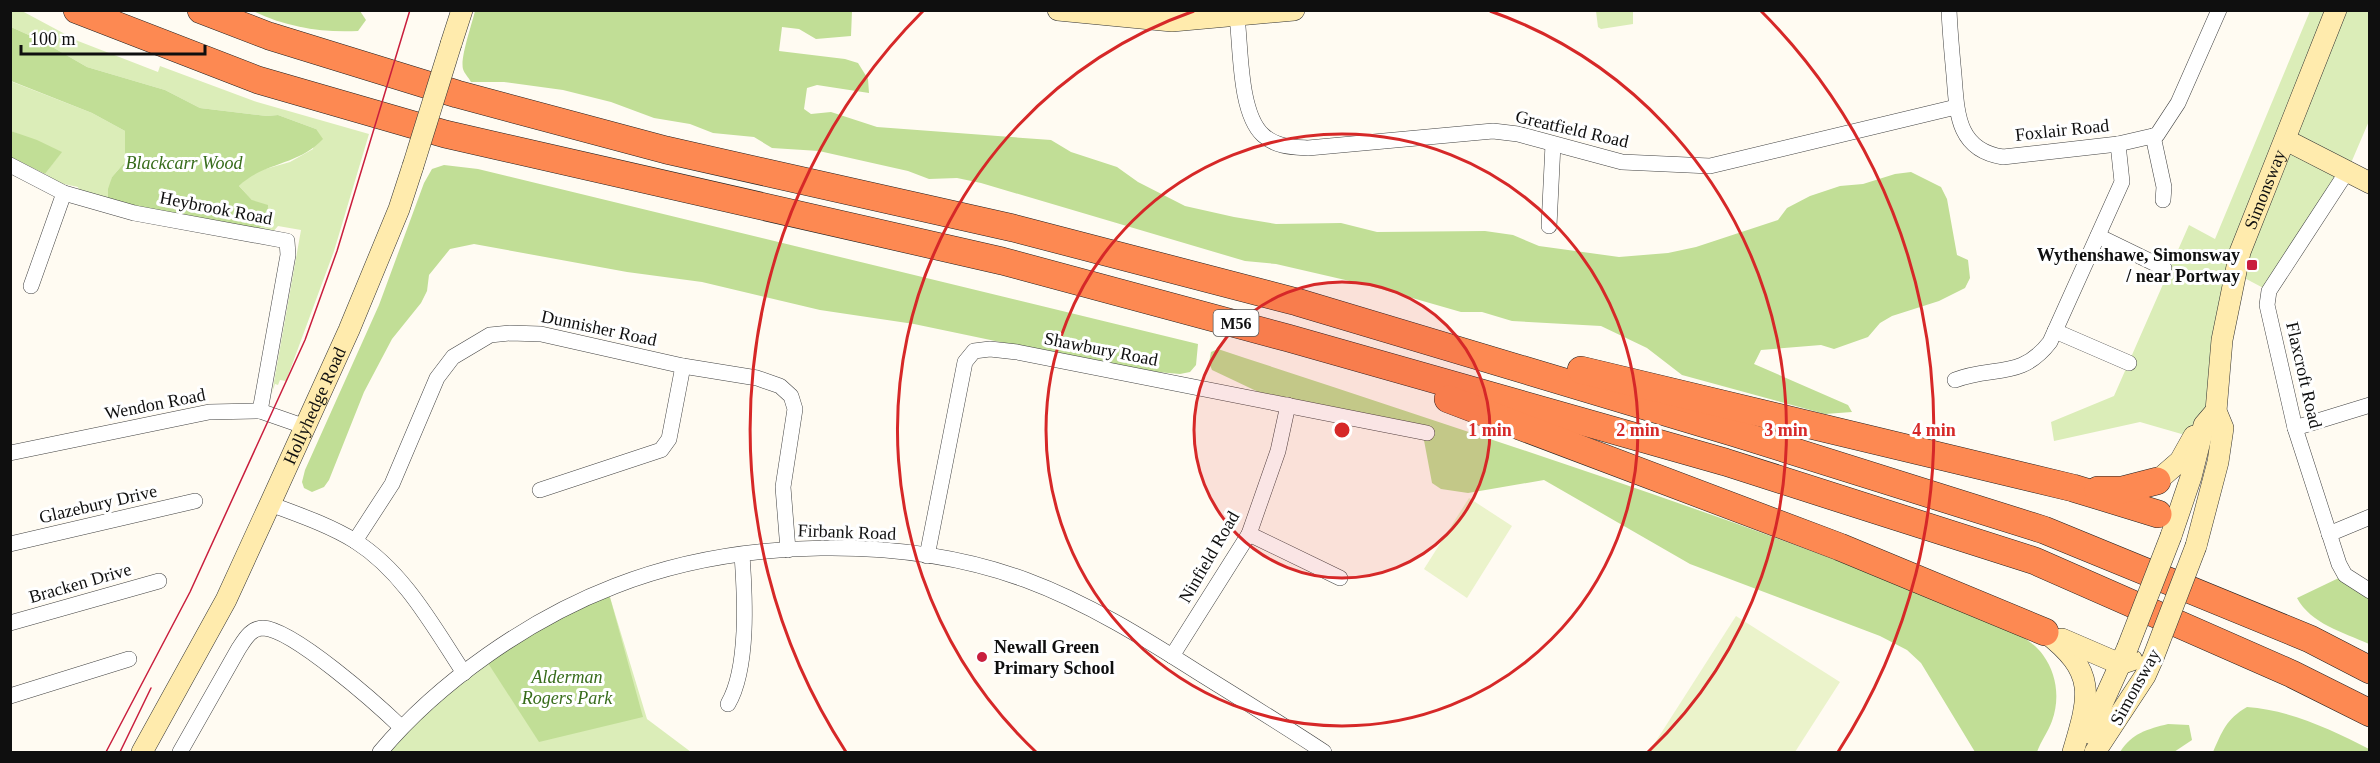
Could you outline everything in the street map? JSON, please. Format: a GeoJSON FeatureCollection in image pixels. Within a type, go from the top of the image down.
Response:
{"type":"FeatureCollection","features":[{"type":"Feature","properties":{"kind":"highway","name":"M56"},"geometry":{"type":"LineString","coordinates":[[77,10],[258,80],[445,134],[1002,261],[1288,338],[1725,462],[2036,561],[2292,674],[2370,714]]}},
{"type":"Feature","properties":{"kind":"highway","name":"M56"},"geometry":{"type":"LineString","coordinates":[[201,10],[269,36],[457,94],[666,150],[1013,228],[1296,302],[2073,488],[2169,523]]}},
{"type":"Feature","properties":{"kind":"highway","name":"M56"},"geometry":{"type":"LineString","coordinates":[[1296,302],[1735,433],[2044,531],[2310,639],[2370,670]]}},
{"type":"Feature","properties":{"kind":"highway","name":"M56"},"geometry":{"type":"LineString","coordinates":[[1288,338],[1840,547],[2045,632]]}},
{"type":"Feature","properties":{"kind":"highway","name":"M56"},"geometry":{"type":"LineString","coordinates":[[2073,488],[2122,490],[2157,480]]}},
{"type":"Feature","properties":{"kind":"street"},"geometry":{"type":"LineString","coordinates":[[447,10],[451,44]]}},
{"type":"Feature","properties":{"kind":"street","name":"Hollyhedge Road"},"geometry":{"type":"LineString","coordinates":[[451,44],[457,10]]}},
{"type":"Feature","properties":{"kind":"street","name":"Hollyhedge Road"},"geometry":{"type":"LineString","coordinates":[[142,753],[226,600],[306,427],[383,249],[413,166],[462,10]]}},
{"type":"Feature","properties":{"kind":"street"},"geometry":{"type":"LineString","coordinates":[[1058,10],[1172,21],[1237,17],[1294,10]]}},
{"type":"Feature","properties":{"kind":"street","name":"Foxlair Road"},"geometry":{"type":"LineString","coordinates":[[1949,10],[1959,122],[1971,143],[1987,154],[2003,157],[2118,144],[2153,136]]}},
{"type":"Feature","properties":{"kind":"street"},"geometry":{"type":"LineString","coordinates":[[2163,200],[2164,187],[2153,136],[2157,135],[2178,103],[2219,10]]}},
{"type":"Feature","properties":{"kind":"street","name":"Simonsway"},"geometry":{"type":"LineString","coordinates":[[2095,753],[2145,676],[2135,656],[2169,523],[2192,477],[2210,418],[2225,316],[2240,252],[2336,10]]}},
{"type":"Feature","properties":{"kind":"street","name":"Greatfield Road"},"geometry":{"type":"LineString","coordinates":[[1237,17],[1247,104],[1263,135],[1275,143],[1288,147],[1308,148],[1493,131],[1518,135],[1622,162],[1710,166],[1956,108]]}},
{"type":"Feature","properties":{"kind":"street"},"geometry":{"type":"LineString","coordinates":[[2286,140],[2370,183]]}},
{"type":"Feature","properties":{"kind":"street"},"geometry":{"type":"LineString","coordinates":[[1549,226],[1553,144]]}},
{"type":"Feature","properties":{"kind":"street"},"geometry":{"type":"LineString","coordinates":[[1956,380],[1973,373],[1999,373],[2022,366],[2039,356],[2055,331],[2122,182],[2118,144]]}},
{"type":"Feature","properties":{"kind":"street","name":"Heybrook Road"},"geometry":{"type":"LineString","coordinates":[[10,165],[64,193],[134,213],[287,241],[288,255],[260,411]]}},
{"type":"Feature","properties":{"kind":"street","name":"Flaxcroft Road"},"geometry":{"type":"LineString","coordinates":[[2348,170],[2269,291],[2267,304],[2295,428],[2329,534],[2344,575],[2370,591]]}},
{"type":"Feature","properties":{"kind":"street"},"geometry":{"type":"LineString","coordinates":[[31,286],[64,193]]}},
{"type":"Feature","properties":{"kind":"street"},"geometry":{"type":"LineString","coordinates":[[2098,236],[2164,268]]}},
{"type":"Feature","properties":{"kind":"street"},"geometry":{"type":"LineString","coordinates":[[2055,331],[2129,363]]}},
{"type":"Feature","properties":{"kind":"street","name":"Dunnisher Road"},"geometry":{"type":"LineString","coordinates":[[355,541],[392,484],[437,378],[453,357],[473,343],[490,335],[541,334],[683,366],[757,378],[780,386],[791,396],[795,409],[783,487],[788,550]]}},
{"type":"Feature","properties":{"kind":"street","name":"Shawbury Road"},"geometry":{"type":"LineString","coordinates":[[927,556],[965,362],[974,351],[990,349],[1017,352],[1427,433]]}},
{"type":"Feature","properties":{"kind":"street"},"geometry":{"type":"LineString","coordinates":[[540,490],[661,450],[669,439],[683,366]]}},
{"type":"Feature","properties":{"kind":"street","name":"Ninfield Road"},"geometry":{"type":"LineString","coordinates":[[1172,656],[1249,534],[1278,451],[1288,405]]}},
{"type":"Feature","properties":{"kind":"street"},"geometry":{"type":"LineString","coordinates":[[2295,428],[2370,405]]}},
{"type":"Feature","properties":{"kind":"street","name":"Wendon Road"},"geometry":{"type":"LineString","coordinates":[[10,453],[187,415],[260,411],[306,427]]}},
{"type":"Feature","properties":{"kind":"street"},"geometry":{"type":"LineString","coordinates":[[2157,480],[2180,460],[2193,438],[2210,418]]}},
{"type":"Feature","properties":{"kind":"street","name":"Simonsway"},"geometry":{"type":"LineString","coordinates":[[2080,753],[2135,656],[2172,608],[2198,538],[2212,490],[2223,428],[2210,418]]}},
{"type":"Feature","properties":{"kind":"street","name":"Glazebury Drive"},"geometry":{"type":"LineString","coordinates":[[10,544],[195,501]]}},
{"type":"Feature","properties":{"kind":"street"},"geometry":{"type":"LineString","coordinates":[[270,504],[355,541],[385,563],[406,588],[464,673]]}},
{"type":"Feature","properties":{"kind":"street"},"geometry":{"type":"LineString","coordinates":[[2329,534],[2370,518]]}},
{"type":"Feature","properties":{"kind":"street"},"geometry":{"type":"LineString","coordinates":[[2169,523],[2198,538]]}},
{"type":"Feature","properties":{"kind":"street"},"geometry":{"type":"LineString","coordinates":[[1249,534],[1340,578]]}},
{"type":"Feature","properties":{"kind":"street","name":"Firbank Road"},"geometry":{"type":"LineString","coordinates":[[380,753],[401,727],[439,690],[528,629],[615,585],[671,568],[742,555],[788,550],[857,549],[927,556],[987,568],[1027,580],[1084,605],[1172,656],[1324,753]]}},
{"type":"Feature","properties":{"kind":"street"},"geometry":{"type":"LineString","coordinates":[[728,704],[735,691],[746,611],[742,555]]}},
{"type":"Feature","properties":{"kind":"street","name":"Bracken Drive"},"geometry":{"type":"LineString","coordinates":[[10,623],[159,581]]}},
{"type":"Feature","properties":{"kind":"street"},"geometry":{"type":"LineString","coordinates":[[180,753],[239,648],[250,632],[261,628],[271,630],[322,660],[364,692],[401,727]]}},
{"type":"Feature","properties":{"kind":"street"},"geometry":{"type":"LineString","coordinates":[[2045,632],[2135,656]]}},
{"type":"Feature","properties":{"kind":"street"},"geometry":{"type":"LineString","coordinates":[[2045,632],[2075,659],[2085,681],[2086,705],[2073,753]]}},
{"type":"Feature","properties":{"kind":"street"},"geometry":{"type":"LineString","coordinates":[[10,696],[129,659]]}},
{"type":"Feature","properties":{"kind":"green space"},"geometry":{"type":"Polygon","coordinates":[[[11,11],[22,11],[78,41],[158,72],[160,66],[257,102],[369,134],[334,251],[286,381],[280,380],[278,385],[275,384],[272,393],[301,230],[278,226],[272,233],[257,230],[252,200],[239,186],[251,173],[290,162],[313,149],[316,129],[278,115],[267,116],[200,108],[165,90],[87,67],[42,41],[11,27],[11,11]]]}},
{"type":"Feature","properties":{"kind":"green space"},"geometry":{"type":"Polygon","coordinates":[[[253,11],[360,11],[366,20],[358,31],[331,31],[291,25],[253,11]]]}},
{"type":"Feature","properties":{"kind":"green space"},"geometry":{"type":"Polygon","coordinates":[[[475,11],[852,11],[851,36],[816,39],[799,29],[782,27],[779,51],[845,59],[858,63],[868,79],[869,93],[817,85],[807,88],[804,109],[811,114],[831,112],[877,127],[1051,140],[1071,152],[1117,167],[1138,182],[1185,206],[1276,224],[1341,223],[1377,232],[1485,231],[1513,235],[1539,246],[1619,257],[1668,253],[1696,247],[1778,220],[1787,208],[1810,196],[1840,186],[1863,184],[1895,174],[1911,172],[1941,187],[1947,199],[1957,255],[1968,260],[1970,278],[1965,288],[1939,301],[1892,316],[1880,323],[1868,337],[1834,349],[1821,345],[1761,350],[1754,364],[1848,405],[1852,412],[1825,414],[1682,375],[1647,348],[1601,326],[1512,321],[1482,312],[1461,312],[1367,285],[1276,264],[1245,261],[981,183],[957,178],[929,179],[908,171],[819,151],[772,148],[754,137],[713,133],[690,124],[654,118],[611,102],[563,90],[504,82],[471,82],[464,71],[463,64],[475,11]]]}},
{"type":"Feature","properties":{"kind":"green space"},"geometry":{"type":"Polygon","coordinates":[[[1596,11],[1633,11],[1633,24],[1601,29],[1598,27],[1596,11]]]}},
{"type":"Feature","properties":{"kind":"green space"},"geometry":{"type":"Polygon","coordinates":[[[2310,11],[2369,11],[2369,121],[2348,170],[2269,291],[2235,273],[2216,411],[2185,435],[2140,422],[2054,441],[2051,422],[2114,396],[2189,225],[2215,239],[2310,11]]]}},
{"type":"Feature","properties":{"kind":"green space","name":"Blackcarr Wood"},"geometry":{"type":"Polygon","coordinates":[[[11,27],[42,41],[87,67],[165,90],[200,108],[267,116],[278,115],[316,129],[323,139],[303,154],[259,172],[239,186],[252,200],[268,205],[264,222],[251,234],[108,205],[108,189],[112,177],[125,162],[125,131],[92,113],[11,81],[11,27]]]}},
{"type":"Feature","properties":{"kind":"green space"},"geometry":{"type":"Polygon","coordinates":[[[10,81],[92,113],[125,131],[125,162],[112,177],[108,200],[80,193],[78,187],[59,183],[45,174],[61,152],[11,131],[10,81]]]}},
{"type":"Feature","properties":{"kind":"green space"},"geometry":{"type":"Polygon","coordinates":[[[11,131],[62,152],[45,174],[11,157],[11,131]]]}},
{"type":"Feature","properties":{"kind":"green space"},"geometry":{"type":"Polygon","coordinates":[[[444,165],[478,169],[1198,344],[1196,365],[1190,372],[1180,374],[1135,370],[914,324],[820,310],[702,282],[627,272],[474,244],[450,249],[429,275],[427,291],[421,303],[392,339],[364,392],[329,480],[324,487],[312,492],[304,488],[302,482],[305,470],[379,305],[424,183],[432,169],[444,165]]]}},
{"type":"Feature","properties":{"kind":"green space"},"geometry":{"type":"Polygon","coordinates":[[[1218,349],[1641,490],[1974,612],[2016,632],[2032,644],[2048,662],[2056,687],[2056,704],[2050,725],[2037,752],[1975,752],[1921,663],[1907,650],[1880,636],[1690,564],[1544,480],[1468,493],[1441,489],[1432,483],[1423,435],[1269,397],[1212,370],[1209,363],[1211,352],[1218,349]]]}},
{"type":"Feature","properties":{"kind":"green space"},"geometry":{"type":"Polygon","coordinates":[[[1469,498],[1512,526],[1467,598],[1424,569],[1469,498]]]}},
{"type":"Feature","properties":{"kind":"green space"},"geometry":{"type":"Polygon","coordinates":[[[2345,575],[2369,591],[2369,644],[2319,621],[2303,607],[2297,598],[2345,575]]]}},
{"type":"Feature","properties":{"kind":"green space","name":"Alderman Rogers Park"},"geometry":{"type":"Polygon","coordinates":[[[609,594],[647,719],[691,752],[388,752],[462,678],[609,594]]]}},
{"type":"Feature","properties":{"kind":"green space"},"geometry":{"type":"Polygon","coordinates":[[[609,594],[643,717],[539,742],[486,660],[504,647],[609,594]]]}},
{"type":"Feature","properties":{"kind":"green space"},"geometry":{"type":"Polygon","coordinates":[[[1736,616],[1840,682],[1795,752],[1649,752],[1736,616]]]}},
{"type":"Feature","properties":{"kind":"green space"},"geometry":{"type":"Polygon","coordinates":[[[2247,707],[2279,712],[2310,722],[2369,749],[2369,752],[2213,752],[2229,721],[2247,707]]]}},
{"type":"Feature","properties":{"kind":"green space"},"geometry":{"type":"Polygon","coordinates":[[[2168,724],[2189,725],[2192,740],[2174,752],[2120,752],[2135,736],[2168,724]]]}},
{"type":"Feature","properties":{"kind":"tram line"},"geometry":{"type":"LineString","coordinates":[[106,752],[190,592],[305,340],[337,251],[410,10]]}},
{"type":"Feature","properties":{"kind":"tram line"},"geometry":{"type":"LineString","coordinates":[[120,752],[151,688]]}},
{"type":"Feature","properties":{"kind":"place","name":"Wythenshawe, Simonsway / near Portway"},"geometry":{"type":"Point","coordinates":[2252,265]}},
{"type":"Feature","properties":{"kind":"place","name":"Newall Green Primary School"},"geometry":{"type":"Point","coordinates":[982,657]}}]}
